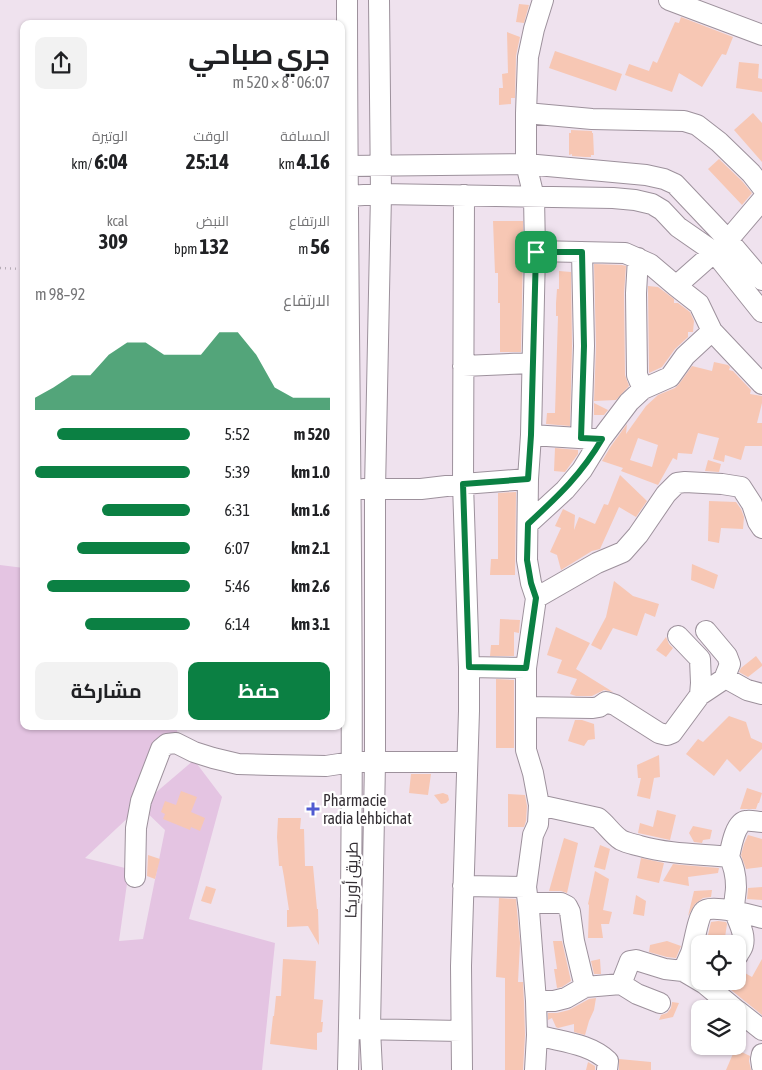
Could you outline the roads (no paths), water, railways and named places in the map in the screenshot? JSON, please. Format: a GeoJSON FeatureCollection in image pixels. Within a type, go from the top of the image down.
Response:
{"type":"FeatureCollection","features":[{"type":"Feature","properties":{"kind":"street","name":"طريق أوريكا"},"geometry":{"type":"LineString","coordinates":[[347,0],[347,196],[351,489],[346,648],[352,762],[348,1070]]}},
{"type":"Feature","properties":{"kind":"street"},"geometry":{"type":"LineString","coordinates":[[372,1070],[370,1030],[375,762],[375,489],[381,194],[379,0]]}},
{"type":"Feature","properties":{"kind":"street"},"geometry":{"type":"LineString","coordinates":[[536,1070],[536,1001],[527,895],[533,836],[538,824],[538,805],[533,773],[526,750],[526,668],[536,598],[527,560],[536,252],[534,197],[526,164],[526,113],[528,57],[543,0]]}},
{"type":"Feature","properties":{"kind":"street"},"geometry":{"type":"LineString","coordinates":[[669,0],[762,35]]}},
{"type":"Feature","properties":{"kind":"street"},"geometry":{"type":"LineString","coordinates":[[526,113],[592,119],[684,121],[696,125],[719,142],[751,173],[762,187]]}},
{"type":"Feature","properties":{"kind":"street"},"geometry":{"type":"LineString","coordinates":[[347,166],[526,164],[646,175],[664,179],[675,184],[685,194],[721,246],[762,312]]}},
{"type":"Feature","properties":{"kind":"street"},"geometry":{"type":"LineString","coordinates":[[347,196],[381,194],[464,195],[636,200],[652,204],[662,210],[678,227],[721,246],[762,280]]}},
{"type":"Feature","properties":{"kind":"street"},"geometry":{"type":"LineString","coordinates":[[462,1070],[461,966],[469,711],[463,484],[464,195]]}},
{"type":"Feature","properties":{"kind":"street"},"geometry":{"type":"LineString","coordinates":[[676,286],[721,246],[762,200]]}},
{"type":"Feature","properties":{"kind":"street"},"geometry":{"type":"LineString","coordinates":[[536,252],[625,253],[650,264],[699,304],[712,331],[762,384]]}},
{"type":"Feature","properties":{"kind":"street"},"geometry":{"type":"LineString","coordinates":[[581,438],[584,346],[582,252]]}},
{"type":"Feature","properties":{"kind":"street"},"geometry":{"type":"LineString","coordinates":[[638,258],[636,375],[643,389]]}},
{"type":"Feature","properties":{"kind":"street"},"geometry":{"type":"LineString","coordinates":[[528,524],[565,490],[582,470],[629,402],[643,389],[670,377],[685,356],[712,331]]}},
{"type":"Feature","properties":{"kind":"street"},"geometry":{"type":"LineString","coordinates":[[464,366],[532,363]]}},
{"type":"Feature","properties":{"kind":"street"},"geometry":{"type":"LineString","coordinates":[[531,435],[602,439]]}},
{"type":"Feature","properties":{"kind":"street"},"geometry":{"type":"LineString","coordinates":[[351,489],[421,489],[528,479]]}},
{"type":"Feature","properties":{"kind":"street"},"geometry":{"type":"LineString","coordinates":[[536,598],[597,563],[623,552],[677,482],[722,484],[741,487],[760,519]]}},
{"type":"Feature","properties":{"kind":"street"},"geometry":{"type":"LineString","coordinates":[[526,707],[593,708],[609,702],[659,733],[667,735],[672,733],[700,695],[724,679],[730,664],[728,656],[706,631]]}},
{"type":"Feature","properties":{"kind":"street"},"geometry":{"type":"LineString","coordinates":[[678,636],[700,659],[700,695]]}},
{"type":"Feature","properties":{"kind":"street"},"geometry":{"type":"LineString","coordinates":[[469,667],[526,668]]}},
{"type":"Feature","properties":{"kind":"street"},"geometry":{"type":"LineString","coordinates":[[724,679],[747,690],[762,694]]}},
{"type":"Feature","properties":{"kind":"street"},"geometry":{"type":"LineString","coordinates":[[135,877],[136,828],[141,801],[162,749],[167,744],[176,743],[194,752],[238,764],[326,766],[352,762],[467,762]]}},
{"type":"Feature","properties":{"kind":"street"},"geometry":{"type":"LineString","coordinates":[[538,805],[598,818],[613,834],[624,841],[644,847],[667,852],[729,856]]}},
{"type":"Feature","properties":{"kind":"street"},"geometry":{"type":"LineString","coordinates":[[742,935],[735,912],[735,876],[733,864],[729,856],[737,828],[741,822],[762,822]]}},
{"type":"Feature","properties":{"kind":"street"},"geometry":{"type":"LineString","coordinates":[[463,886],[527,895],[561,903],[566,906],[570,912],[574,941],[585,987]]}},
{"type":"Feature","properties":{"kind":"street"},"geometry":{"type":"LineString","coordinates":[[697,935],[701,916],[704,910],[710,908],[762,918]]}},
{"type":"Feature","properties":{"kind":"street"},"geometry":{"type":"LineString","coordinates":[[621,984],[630,961],[636,960],[665,968],[691,959]]}},
{"type":"Feature","properties":{"kind":"street"},"geometry":{"type":"LineString","coordinates":[[536,1001],[554,1001],[566,998],[585,987],[621,984],[637,994],[660,1003]]}},
{"type":"Feature","properties":{"kind":"street"},"geometry":{"type":"LineString","coordinates":[[712,990],[724,1000]]}},
{"type":"Feature","properties":{"kind":"street"},"geometry":{"type":"LineString","coordinates":[[746,1018],[762,1030]]}},
{"type":"Feature","properties":{"kind":"street"},"geometry":{"type":"LineString","coordinates":[[349,1029],[461,1031]]}},
{"type":"Feature","properties":{"kind":"street"},"geometry":{"type":"LineString","coordinates":[[537,1035],[595,1051],[608,1061],[607,1070]]}},
{"type":"Feature","properties":{"kind":"street"},"geometry":{"type":"LineString","coordinates":[[762,1054],[762,1066]]}},
{"type":"Feature","properties":{"kind":"place","name":"Pharmacie radia lehbichat"},"geometry":{"type":"Point","coordinates":[313,809]}}]}
